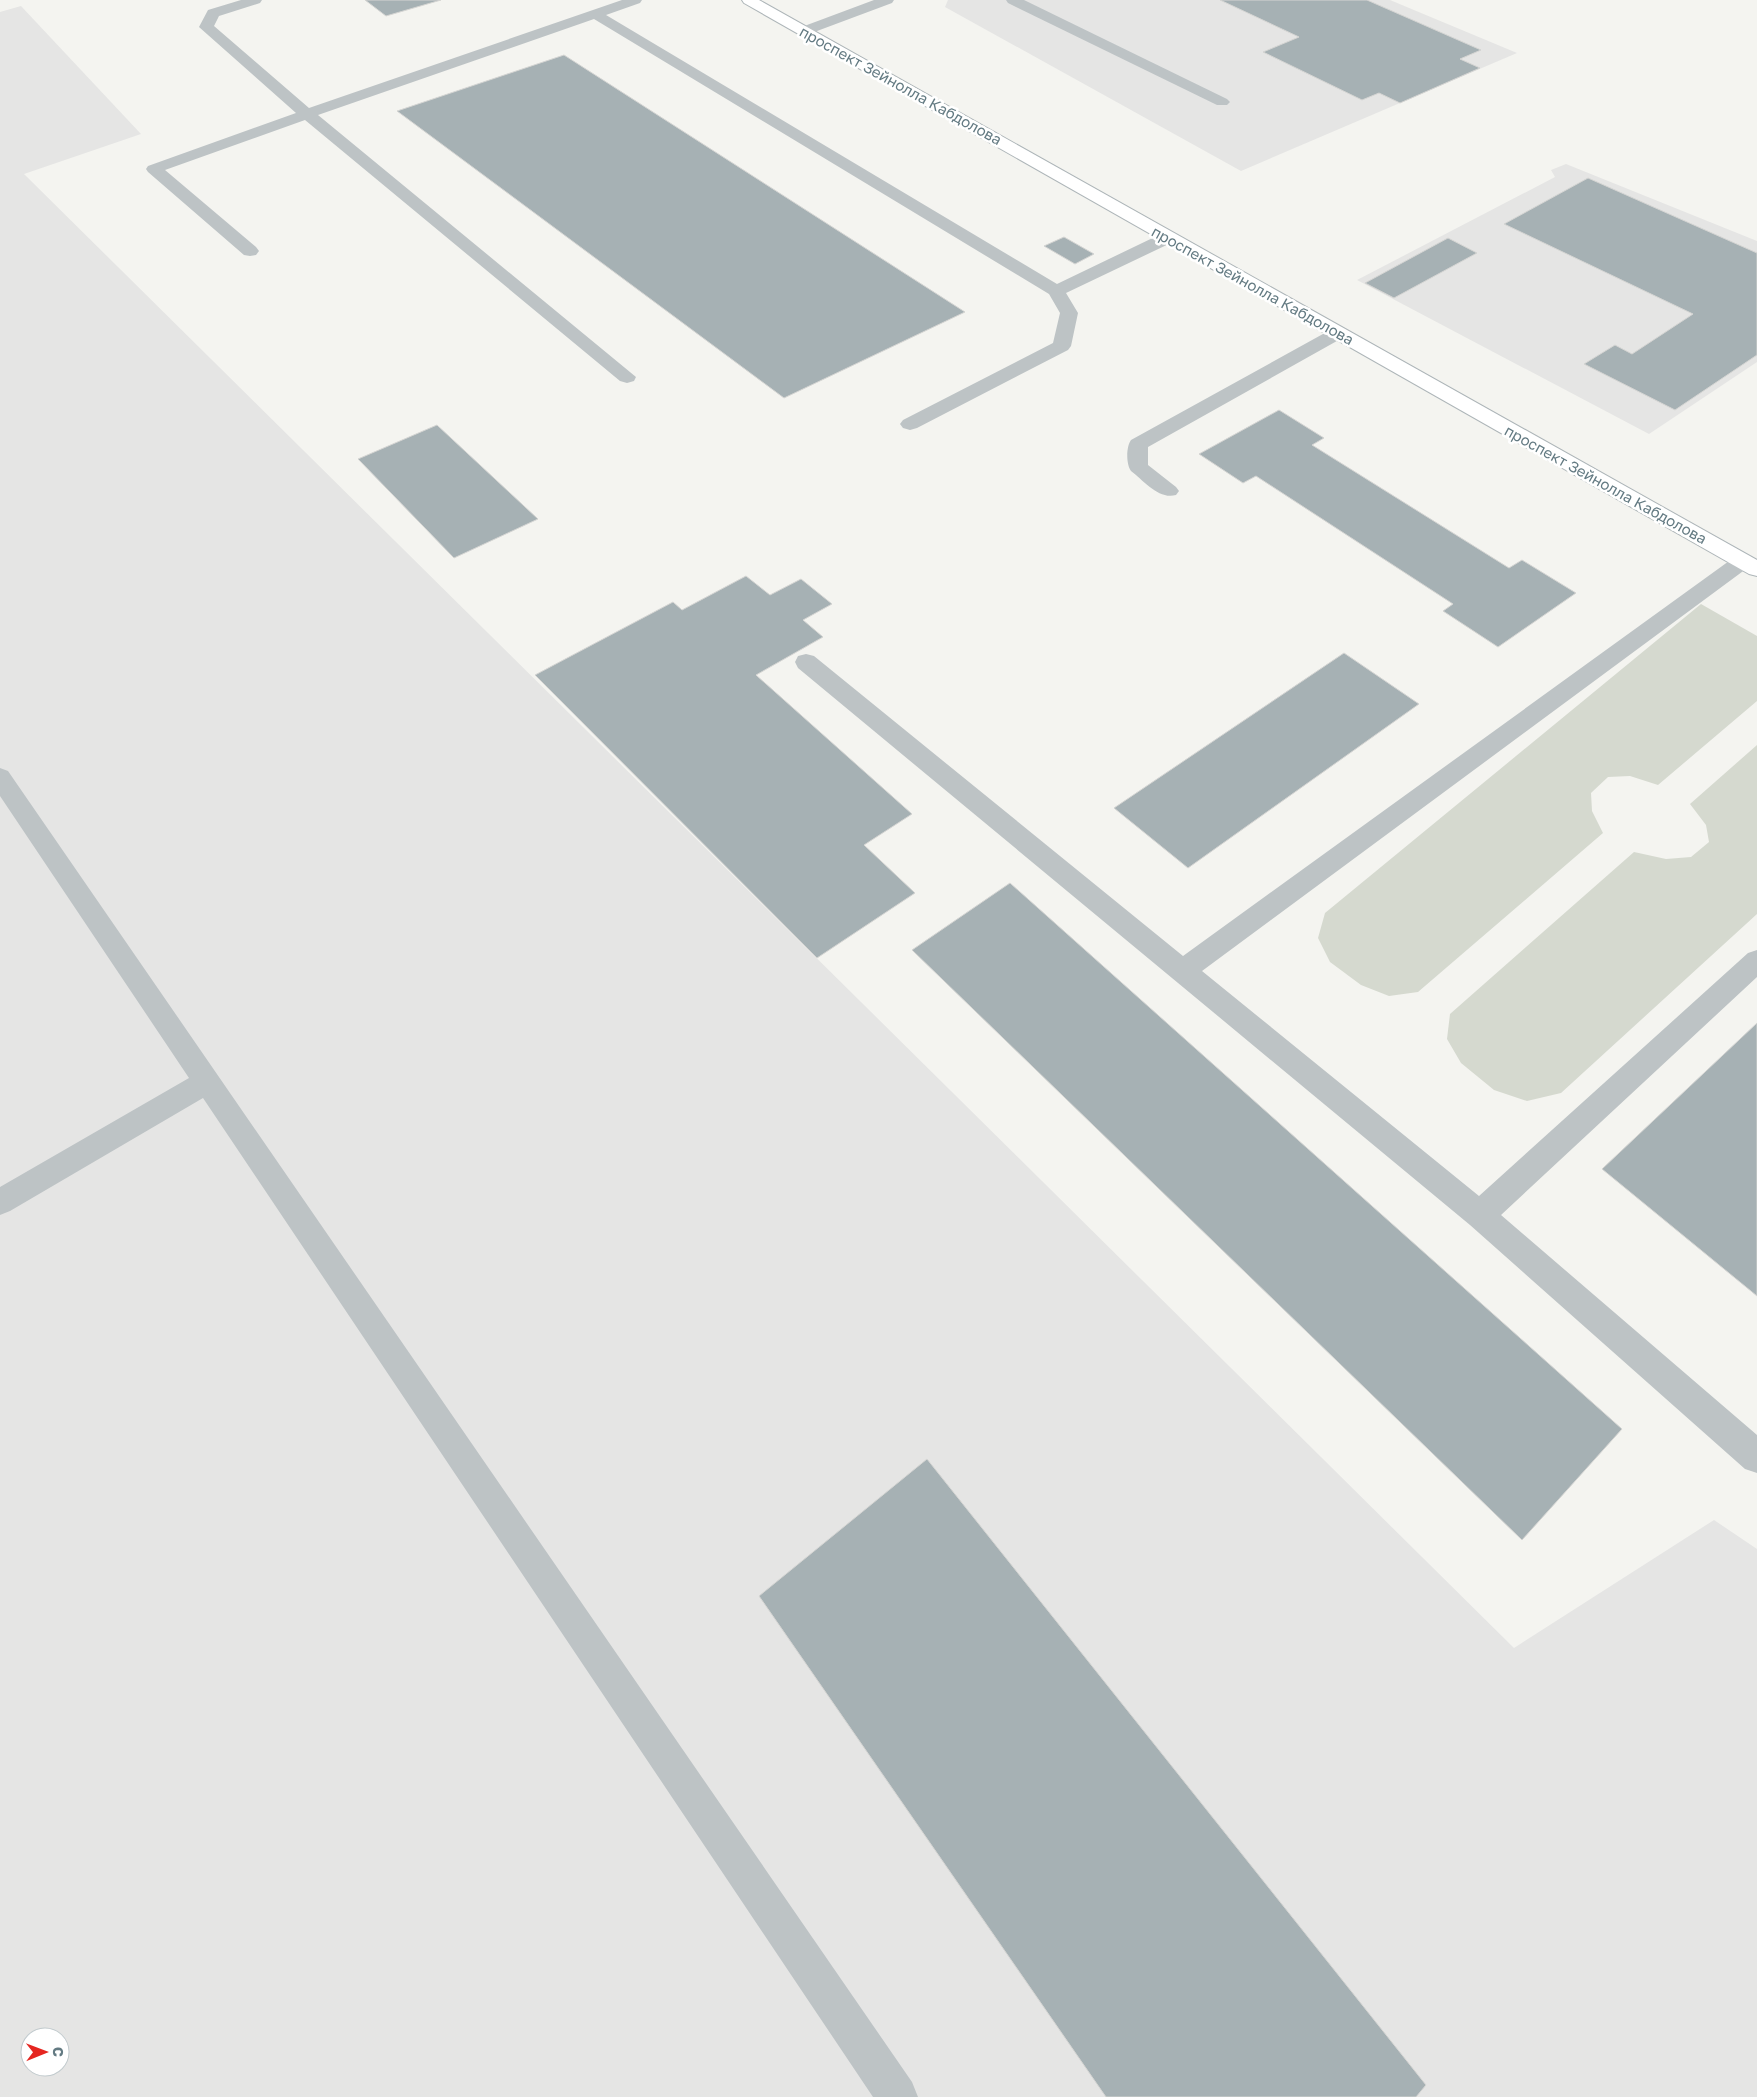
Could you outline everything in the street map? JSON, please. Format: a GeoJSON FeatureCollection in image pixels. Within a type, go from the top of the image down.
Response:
{"type":"FeatureCollection","features":[{"type":"Feature","properties":{"kind":"main road","name":"проспект Зейнолла Кабдолова"},"geometry":{"type":"LineString","coordinates":[[749,0],[1750,565]]}},
{"type":"Feature","properties":{"kind":"lane"},"geometry":{"type":"LineString","coordinates":[[256,0],[213,13],[206,27],[307,114],[627,376]]}},
{"type":"Feature","properties":{"kind":"lane"},"geometry":{"type":"LineString","coordinates":[[250,251],[154,169],[635,0]]}},
{"type":"Feature","properties":{"kind":"lane"},"geometry":{"type":"LineString","coordinates":[[804,31],[887,0]]}},
{"type":"Feature","properties":{"kind":"lane"},"geometry":{"type":"LineString","coordinates":[[1013,0],[1222,102]]}},
{"type":"Feature","properties":{"kind":"lane"},"geometry":{"type":"LineString","coordinates":[[595,14],[1056,291],[1069,313],[1062,346],[910,424]]}},
{"type":"Feature","properties":{"kind":"lane"},"geometry":{"type":"LineString","coordinates":[[1056,291],[1169,237]]}},
{"type":"Feature","properties":{"kind":"lane"},"geometry":{"type":"LineString","coordinates":[[1169,491],[1138,468],[1138,444],[1338,333]]}},
{"type":"Feature","properties":{"kind":"lane"},"geometry":{"type":"LineString","coordinates":[[1182,971],[1750,565]]}},
{"type":"Feature","properties":{"kind":"lane"},"geometry":{"type":"LineString","coordinates":[[806,662],[1480,1215],[1757,1457]]}},
{"type":"Feature","properties":{"kind":"lane"},"geometry":{"type":"LineString","coordinates":[[0,777],[897,2097]]}},
{"type":"Feature","properties":{"kind":"lane"},"geometry":{"type":"LineString","coordinates":[[1480,1215],[1757,961]]}},
{"type":"Feature","properties":{"kind":"lane"},"geometry":{"type":"LineString","coordinates":[[0,1202],[208,1081]]}},
{"type":"Feature","properties":{"kind":"shaded area"},"geometry":{"type":"Polygon","coordinates":[[[948,0],[1390,0],[1517,53],[1241,171],[945,7],[948,0]]]}},
{"type":"Feature","properties":{"kind":"shaded area"},"geometry":{"type":"Polygon","coordinates":[[[21,6],[141,134],[24,174],[1514,1648],[1714,1520],[1757,1549],[1757,2097],[0,2097],[0,12],[21,6]]]}},
{"type":"Feature","properties":{"kind":"shaded area"},"geometry":{"type":"Polygon","coordinates":[[[1566,164],[1757,241],[1757,362],[1649,434],[1357,280],[1555,177],[1551,170],[1566,164]]]}},
{"type":"Feature","properties":{"kind":"shaded area"},"geometry":{"type":"Polygon","coordinates":[[[1701,604],[1757,636],[1757,701],[1658,785],[1630,776],[1608,777],[1591,793],[1592,811],[1603,833],[1418,992],[1389,996],[1361,985],[1330,962],[1318,938],[1325,913],[1701,604]]]}},
{"type":"Feature","properties":{"kind":"shaded area"},"geometry":{"type":"Polygon","coordinates":[[[1757,745],[1757,914],[1561,1093],[1527,1101],[1494,1090],[1461,1063],[1447,1039],[1450,1014],[1634,852],[1666,859],[1691,857],[1709,842],[1706,825],[1690,804],[1757,745]]]}},
{"type":"Feature","properties":{"kind":"building"},"geometry":{"type":"Polygon","coordinates":[[[365,0],[441,0],[386,16],[365,0]]]}},
{"type":"Feature","properties":{"kind":"building"},"geometry":{"type":"Polygon","coordinates":[[[1220,0],[1367,0],[1481,50],[1460,59],[1480,68],[1400,103],[1379,93],[1362,100],[1263,52],[1299,37],[1220,0]]]}},
{"type":"Feature","properties":{"kind":"building"},"geometry":{"type":"Polygon","coordinates":[[[564,55],[965,312],[784,398],[397,111],[564,55]]]}},
{"type":"Feature","properties":{"kind":"building"},"geometry":{"type":"Polygon","coordinates":[[[1588,178],[1757,253],[1757,355],[1675,410],[1584,364],[1615,345],[1632,354],[1693,314],[1504,224],[1588,178]]]}},
{"type":"Feature","properties":{"kind":"building"},"geometry":{"type":"Polygon","coordinates":[[[1064,237],[1094,254],[1075,264],[1044,246],[1064,237]]]}},
{"type":"Feature","properties":{"kind":"building"},"geometry":{"type":"Polygon","coordinates":[[[1448,238],[1477,253],[1394,298],[1365,283],[1448,238]]]}},
{"type":"Feature","properties":{"kind":"building"},"geometry":{"type":"Polygon","coordinates":[[[1279,410],[1324,438],[1312,445],[1509,568],[1522,560],[1576,593],[1498,647],[1443,611],[1453,604],[1256,476],[1243,483],[1199,454],[1279,410]]]}},
{"type":"Feature","properties":{"kind":"building"},"geometry":{"type":"Polygon","coordinates":[[[437,425],[538,519],[454,558],[358,459],[437,425]]]}},
{"type":"Feature","properties":{"kind":"building"},"geometry":{"type":"Polygon","coordinates":[[[746,576],[770,595],[801,579],[832,604],[803,620],[823,637],[756,675],[912,814],[864,845],[915,893],[817,958],[535,675],[673,602],[682,610],[746,576]]]}},
{"type":"Feature","properties":{"kind":"building"},"geometry":{"type":"Polygon","coordinates":[[[1344,653],[1419,704],[1188,868],[1114,808],[1344,653]]]}},
{"type":"Feature","properties":{"kind":"building"},"geometry":{"type":"Polygon","coordinates":[[[1010,883],[1622,1429],[1522,1540],[912,950],[1010,883]]]}},
{"type":"Feature","properties":{"kind":"building"},"geometry":{"type":"Polygon","coordinates":[[[1757,1023],[1757,1296],[1602,1169],[1757,1023]]]}},
{"type":"Feature","properties":{"kind":"building"},"geometry":{"type":"Polygon","coordinates":[[[927,1459],[1426,2085],[1416,2097],[1106,2097],[759,1596],[927,1459]]]}}]}
